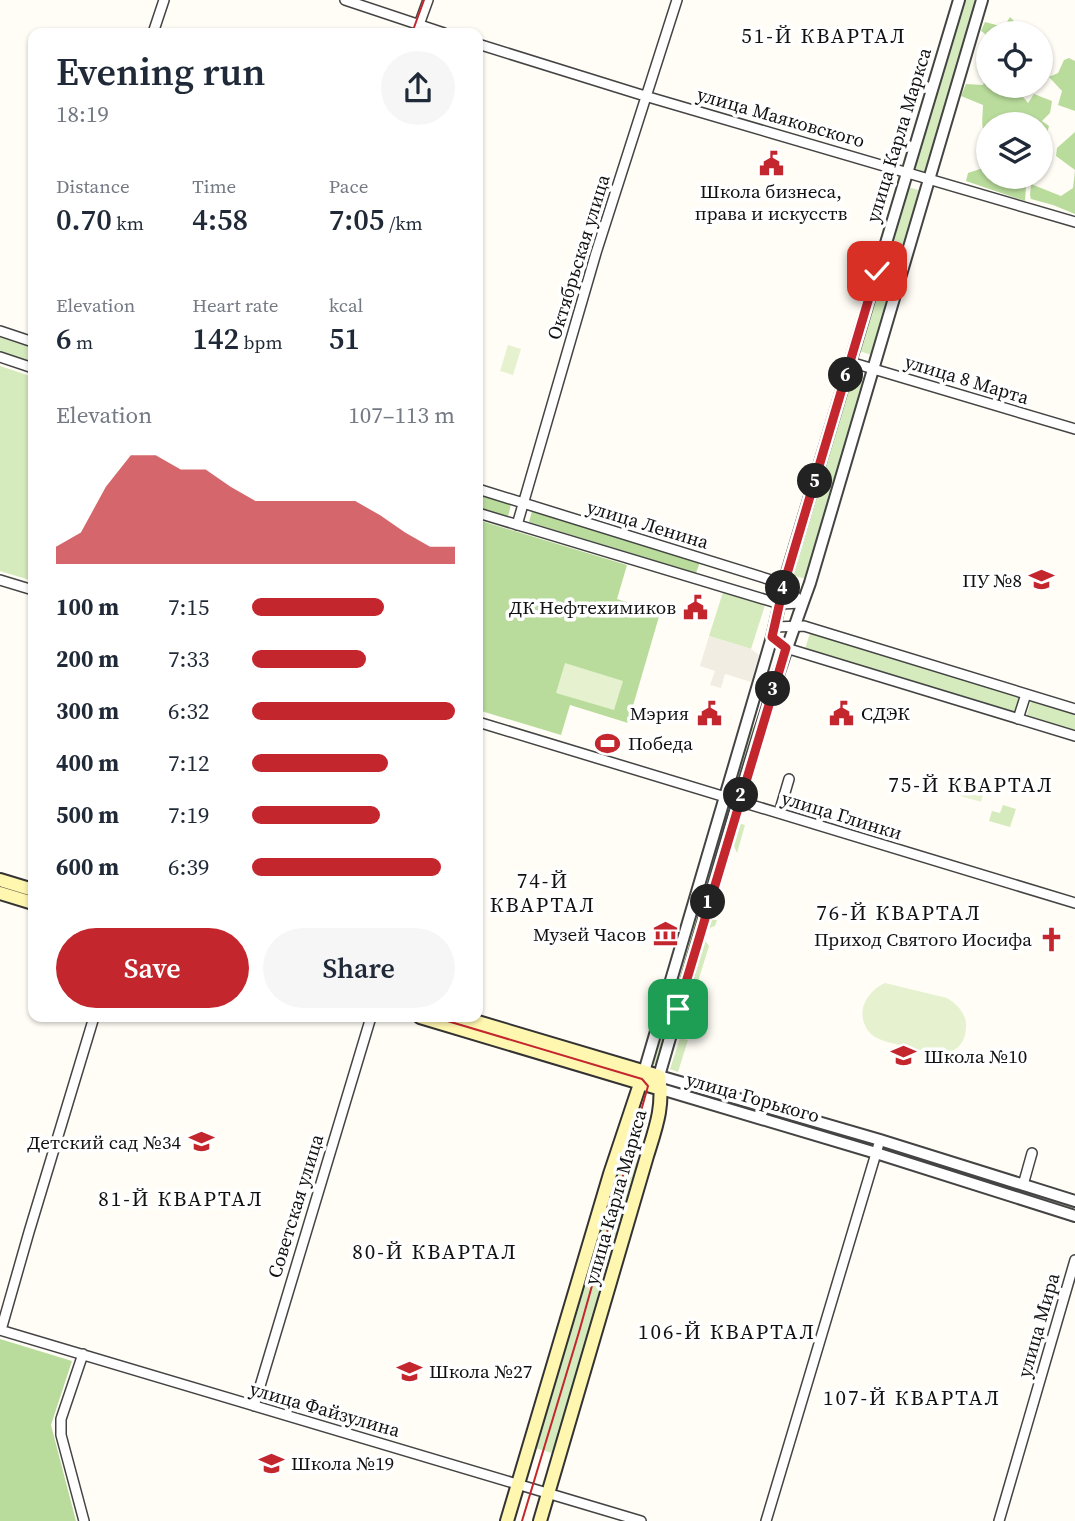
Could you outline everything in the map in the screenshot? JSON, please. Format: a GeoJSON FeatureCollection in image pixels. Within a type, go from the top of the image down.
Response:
{"type":"FeatureCollection","features":[{"type":"Feature","properties":{"kind":"main road"},"geometry":{"type":"LineString","coordinates":[[0,880],[28,888]]}},
{"type":"Feature","properties":{"kind":"main road"},"geometry":{"type":"LineString","coordinates":[[0,893],[28,901]]}},
{"type":"Feature","properties":{"kind":"main road","name":"улица Горького"},"geometry":{"type":"LineString","coordinates":[[438,1022],[642,1078],[659,1076]]}},
{"type":"Feature","properties":{"kind":"main road","name":"улица Горького"},"geometry":{"type":"LineString","coordinates":[[476,1022],[642,1078],[662,1089]]}},
{"type":"Feature","properties":{"kind":"main road","name":"улица Карла Маркса"},"geometry":{"type":"LineString","coordinates":[[540,1521],[662,1103],[659,1076]]}},
{"type":"Feature","properties":{"kind":"main road","name":"улица Карла Маркса"},"geometry":{"type":"LineString","coordinates":[[508,1521],[610,1174],[642,1078]]}},
{"type":"Feature","properties":{"kind":"street"},"geometry":{"type":"LineString","coordinates":[[155,28],[164,0]]}},
{"type":"Feature","properties":{"kind":"street"},"geometry":{"type":"LineString","coordinates":[[345,0],[415,28]]}},
{"type":"Feature","properties":{"kind":"street"},"geometry":{"type":"LineString","coordinates":[[418,28],[428,0]]}},
{"type":"Feature","properties":{"kind":"street","name":"Октябрьская улица"},"geometry":{"type":"LineString","coordinates":[[517,525],[589,277],[677,0]]}},
{"type":"Feature","properties":{"kind":"street","name":"улица Карла Маркса"},"geometry":{"type":"LineString","coordinates":[[642,1078],[773,632],[784,584],[959,0]]}},
{"type":"Feature","properties":{"kind":"street","name":"улица Карла Маркса"},"geometry":{"type":"LineString","coordinates":[[659,1076],[739,802],[802,603],[982,0]]}},
{"type":"Feature","properties":{"kind":"street","name":"улица Маяковского"},"geometry":{"type":"LineString","coordinates":[[483,46],[1075,222]]}},
{"type":"Feature","properties":{"kind":"street"},"geometry":{"type":"LineString","coordinates":[[0,331],[28,340]]}},
{"type":"Feature","properties":{"kind":"street"},"geometry":{"type":"LineString","coordinates":[[0,357],[28,366]]}},
{"type":"Feature","properties":{"kind":"street","name":"улица 8 Марта"},"geometry":{"type":"LineString","coordinates":[[850,362],[1075,429]]}},
{"type":"Feature","properties":{"kind":"street","name":"улица Ленина"},"geometry":{"type":"LineString","coordinates":[[483,491],[784,584],[802,603]]}},
{"type":"Feature","properties":{"kind":"street","name":"улица Ленина"},"geometry":{"type":"LineString","coordinates":[[483,515],[780,604]]}},
{"type":"Feature","properties":{"kind":"street"},"geometry":{"type":"LineString","coordinates":[[0,580],[28,588]]}},
{"type":"Feature","properties":{"kind":"street"},"geometry":{"type":"LineString","coordinates":[[780,604],[802,603]]}},
{"type":"Feature","properties":{"kind":"street"},"geometry":{"type":"LineString","coordinates":[[1075,709],[794,625],[773,632],[786,648],[1075,736]]}},
{"type":"Feature","properties":{"kind":"street"},"geometry":{"type":"LineString","coordinates":[[1018,719],[1026,694]]}},
{"type":"Feature","properties":{"kind":"street","name":"улица Глинки"},"geometry":{"type":"LineString","coordinates":[[483,724],[1075,903]]}},
{"type":"Feature","properties":{"kind":"street"},"geometry":{"type":"LineString","coordinates":[[779,813],[789,779]]}},
{"type":"Feature","properties":{"kind":"street"},"geometry":{"type":"LineString","coordinates":[[1,1330],[92,1022]]}},
{"type":"Feature","properties":{"kind":"street","name":"Советская улица"},"geometry":{"type":"LineString","coordinates":[[254,1406],[369,1022]]}},
{"type":"Feature","properties":{"kind":"street","name":"улица Горького"},"geometry":{"type":"LineString","coordinates":[[659,1076],[880,1140],[1075,1201]]}},
{"type":"Feature","properties":{"kind":"street","name":"улица Горького"},"geometry":{"type":"LineString","coordinates":[[662,1089],[1075,1216]]}},
{"type":"Feature","properties":{"kind":"street"},"geometry":{"type":"LineString","coordinates":[[729,1111],[733,1098]]}},
{"type":"Feature","properties":{"kind":"street"},"geometry":{"type":"LineString","coordinates":[[766,1521],[880,1140]]}},
{"type":"Feature","properties":{"kind":"street"},"geometry":{"type":"LineString","coordinates":[[1023,1185],[1032,1153]]}},
{"type":"Feature","properties":{"kind":"street","name":"улица Мира"},"geometry":{"type":"LineString","coordinates":[[999,1521],[1075,1260]]}},
{"type":"Feature","properties":{"kind":"street","name":"улица Файзулина"},"geometry":{"type":"LineString","coordinates":[[1,1330],[641,1521]]}},
{"type":"Feature","properties":{"kind":"street"},"geometry":{"type":"LineString","coordinates":[[83,1354],[61,1419],[61,1427],[83,1521]]}},
{"type":"Feature","properties":{"kind":"green space"},"geometry":{"type":"Polygon","coordinates":[[[961,0],[977,0],[926,173],[912,167],[961,0]]]}},
{"type":"Feature","properties":{"kind":"green space"},"geometry":{"type":"Polygon","coordinates":[[[1069,58],[1075,61],[1075,111],[1058,105],[1062,91],[1053,81],[1053,75],[1058,73],[1064,60],[1069,58]]]}},
{"type":"Feature","properties":{"kind":"green space"},"geometry":{"type":"Polygon","coordinates":[[[966,84],[976,85],[976,98],[1024,98],[1028,103],[1031,98],[1044,98],[1052,101],[1050,112],[982,112],[983,105],[961,96],[966,84]]]}},
{"type":"Feature","properties":{"kind":"green space"},"geometry":{"type":"Polygon","coordinates":[[[1075,132],[1075,170],[1056,156],[1057,148],[1075,132]]]}},
{"type":"Feature","properties":{"kind":"green space"},"geometry":{"type":"Polygon","coordinates":[[[976,170],[976,184],[966,181],[968,173],[976,170]]]}},
{"type":"Feature","properties":{"kind":"green space"},"geometry":{"type":"Polygon","coordinates":[[[1075,170],[1075,214],[1031,199],[1030,195],[1031,189],[1044,189],[1061,196],[1073,188],[1075,170]]]}},
{"type":"Feature","properties":{"kind":"green space"},"geometry":{"type":"Polygon","coordinates":[[[908,187],[922,191],[872,355],[859,351],[908,187]]]}},
{"type":"Feature","properties":{"kind":"green space"},"geometry":{"type":"Polygon","coordinates":[[[990,189],[1026,189],[1025,201],[990,189]]]}},
{"type":"Feature","properties":{"kind":"green space"},"geometry":{"type":"Polygon","coordinates":[[[0,335],[28,345],[28,361],[0,352],[0,335]]]}},
{"type":"Feature","properties":{"kind":"green space"},"geometry":{"type":"Polygon","coordinates":[[[508,345],[521,349],[513,375],[500,371],[508,345]]]}},
{"type":"Feature","properties":{"kind":"green space"},"geometry":{"type":"Polygon","coordinates":[[[0,366],[28,375],[28,579],[0,571],[0,366]]]}},
{"type":"Feature","properties":{"kind":"green space"},"geometry":{"type":"Polygon","coordinates":[[[850,376],[865,381],[806,579],[791,575],[850,376]]]}},
{"type":"Feature","properties":{"kind":"green space"},"geometry":{"type":"Polygon","coordinates":[[[483,496],[511,504],[508,517],[483,510],[483,496]]]}},
{"type":"Feature","properties":{"kind":"green space"},"geometry":{"type":"Polygon","coordinates":[[[532,511],[700,562],[696,573],[529,522],[532,511]]]}},
{"type":"Feature","properties":{"kind":"green space"},"geometry":{"type":"Polygon","coordinates":[[[483,522],[627,565],[617,599],[660,613],[628,723],[570,705],[561,735],[483,712],[483,522]]]}},
{"type":"Feature","properties":{"kind":"green space"},"geometry":{"type":"Polygon","coordinates":[[[723,592],[765,605],[751,649],[709,636],[723,592]]]}},
{"type":"Feature","properties":{"kind":"green space"},"geometry":{"type":"Polygon","coordinates":[[[810,633],[1019,697],[1014,713],[805,649],[810,633]]]}},
{"type":"Feature","properties":{"kind":"green space"},"geometry":{"type":"Polygon","coordinates":[[[565,663],[623,681],[614,710],[556,693],[565,663]]]}},
{"type":"Feature","properties":{"kind":"green space"},"geometry":{"type":"Polygon","coordinates":[[[1031,701],[1075,714],[1075,732],[1026,717],[1031,701]]]}},
{"type":"Feature","properties":{"kind":"green space"},"geometry":{"type":"Polygon","coordinates":[[[751,726],[756,728],[736,796],[731,795],[751,726]]]}},
{"type":"Feature","properties":{"kind":"green space"},"geometry":{"type":"Polygon","coordinates":[[[959,779],[985,787],[981,802],[954,794],[959,779]]]}},
{"type":"Feature","properties":{"kind":"green space"},"geometry":{"type":"Polygon","coordinates":[[[728,805],[732,806],[656,1065],[651,1063],[728,805]]]}},
{"type":"Feature","properties":{"kind":"green space"},"geometry":{"type":"Polygon","coordinates":[[[1003,805],[1016,809],[1010,827],[989,821],[992,811],[1000,813],[1003,805]]]}},
{"type":"Feature","properties":{"kind":"green space"},"geometry":{"type":"Polygon","coordinates":[[[738,823],[745,825],[737,853],[732,841],[738,823]]]}},
{"type":"Feature","properties":{"kind":"green space"},"geometry":{"type":"Polygon","coordinates":[[[709,920],[717,920],[715,926],[707,932],[706,942],[709,946],[696,988],[692,988],[690,980],[709,920]]]}},
{"type":"Feature","properties":{"kind":"green space"},"geometry":{"type":"Polygon","coordinates":[[[885,983],[947,998],[955,1004],[961,1010],[966,1023],[963,1040],[958,1047],[942,1053],[932,1052],[885,1041],[872,1035],[865,1025],[863,1010],[868,997],[885,983]]]}},
{"type":"Feature","properties":{"kind":"green space"},"geometry":{"type":"Polygon","coordinates":[[[680,1038],[688,1040],[678,1072],[670,1069],[680,1038]]]}},
{"type":"Feature","properties":{"kind":"green space"},"geometry":{"type":"Polygon","coordinates":[[[742,1105],[872,1142],[870,1149],[740,1111],[742,1105]]]}},
{"type":"Feature","properties":{"kind":"green space"},"geometry":{"type":"Polygon","coordinates":[[[887,1146],[1075,1204],[1072,1212],[885,1153],[887,1146]]]}},
{"type":"Feature","properties":{"kind":"green space"},"geometry":{"type":"Polygon","coordinates":[[[622,1158],[639,1163],[555,1454],[535,1448],[622,1158]]]}},
{"type":"Feature","properties":{"kind":"green space"},"geometry":{"type":"Polygon","coordinates":[[[0,1339],[72,1361],[51,1425],[76,1521],[0,1521],[0,1339]]]}},
{"type":"Feature","properties":{"kind":"shaded area"},"geometry":{"type":"Polygon","coordinates":[[[709,636],[751,649],[759,655],[751,682],[725,674],[721,688],[710,685],[715,671],[700,666],[709,636]]]}},
{"type":"Feature","properties":{"kind":"tram line"},"geometry":{"type":"LineString","coordinates":[[414,28],[424,0]]}},
{"type":"Feature","properties":{"kind":"tram line"},"geometry":{"type":"LineString","coordinates":[[451,1022],[642,1079],[648,1086],[579,1332],[522,1521]]}},
{"type":"Feature","properties":{"kind":"place","name":"Школа бизнеса, права и искусств"},"geometry":{"type":"Point","coordinates":[771,163]}},
{"type":"Feature","properties":{"kind":"place","name":"ПУ №8"},"geometry":{"type":"Point","coordinates":[1042,580]}},
{"type":"Feature","properties":{"kind":"place","name":"ДК Нефтехимиков"},"geometry":{"type":"Point","coordinates":[696,607]}},
{"type":"Feature","properties":{"kind":"place","name":"Мэрия"},"geometry":{"type":"Point","coordinates":[709,713]}},
{"type":"Feature","properties":{"kind":"place","name":"СДЭК"},"geometry":{"type":"Point","coordinates":[841,713]}},
{"type":"Feature","properties":{"kind":"place","name":"Победа"},"geometry":{"type":"Point","coordinates":[608,743]}},
{"type":"Feature","properties":{"kind":"place","name":"Музей Часов"},"geometry":{"type":"Point","coordinates":[666,934]}},
{"type":"Feature","properties":{"kind":"place","name":"Приход Святого Иосифа"},"geometry":{"type":"Point","coordinates":[1052,939]}},
{"type":"Feature","properties":{"kind":"place","name":"Школа №10"},"geometry":{"type":"Point","coordinates":[904,1056]}},
{"type":"Feature","properties":{"kind":"place","name":"Детский сад №34"},"geometry":{"type":"Point","coordinates":[201,1142]}},
{"type":"Feature","properties":{"kind":"place","name":"Школа №27"},"geometry":{"type":"Point","coordinates":[409,1371]}},
{"type":"Feature","properties":{"kind":"place","name":"Школа №19"},"geometry":{"type":"Point","coordinates":[271,1463]}},
{"type":"Feature","properties":{"kind":"district","name":"51-Й КВАРТАЛ"},"geometry":{"type":"Point","coordinates":[824,36]}},
{"type":"Feature","properties":{"kind":"district","name":"75-Й КВАРТАЛ"},"geometry":{"type":"Point","coordinates":[971,785]}},
{"type":"Feature","properties":{"kind":"district","name":"74-Й КВАРТАЛ"},"geometry":{"type":"Point","coordinates":[543,893]}},
{"type":"Feature","properties":{"kind":"district","name":"76-Й КВАРТАЛ"},"geometry":{"type":"Point","coordinates":[899,913]}},
{"type":"Feature","properties":{"kind":"district","name":"81-Й КВАРТАЛ"},"geometry":{"type":"Point","coordinates":[181,1199]}},
{"type":"Feature","properties":{"kind":"district","name":"80-Й КВАРТАЛ"},"geometry":{"type":"Point","coordinates":[435,1252]}},
{"type":"Feature","properties":{"kind":"district","name":"106-Й КВАРТАЛ"},"geometry":{"type":"Point","coordinates":[727,1332]}},
{"type":"Feature","properties":{"kind":"district","name":"107-Й КВАРТАЛ"},"geometry":{"type":"Point","coordinates":[912,1398]}},
{"type":"Feature","properties":{"kind":"route"},"geometry":{"type":"LineString","coordinates":[[678,1009],[786,648],[772,637],[784,584],[877,271]]}}]}
